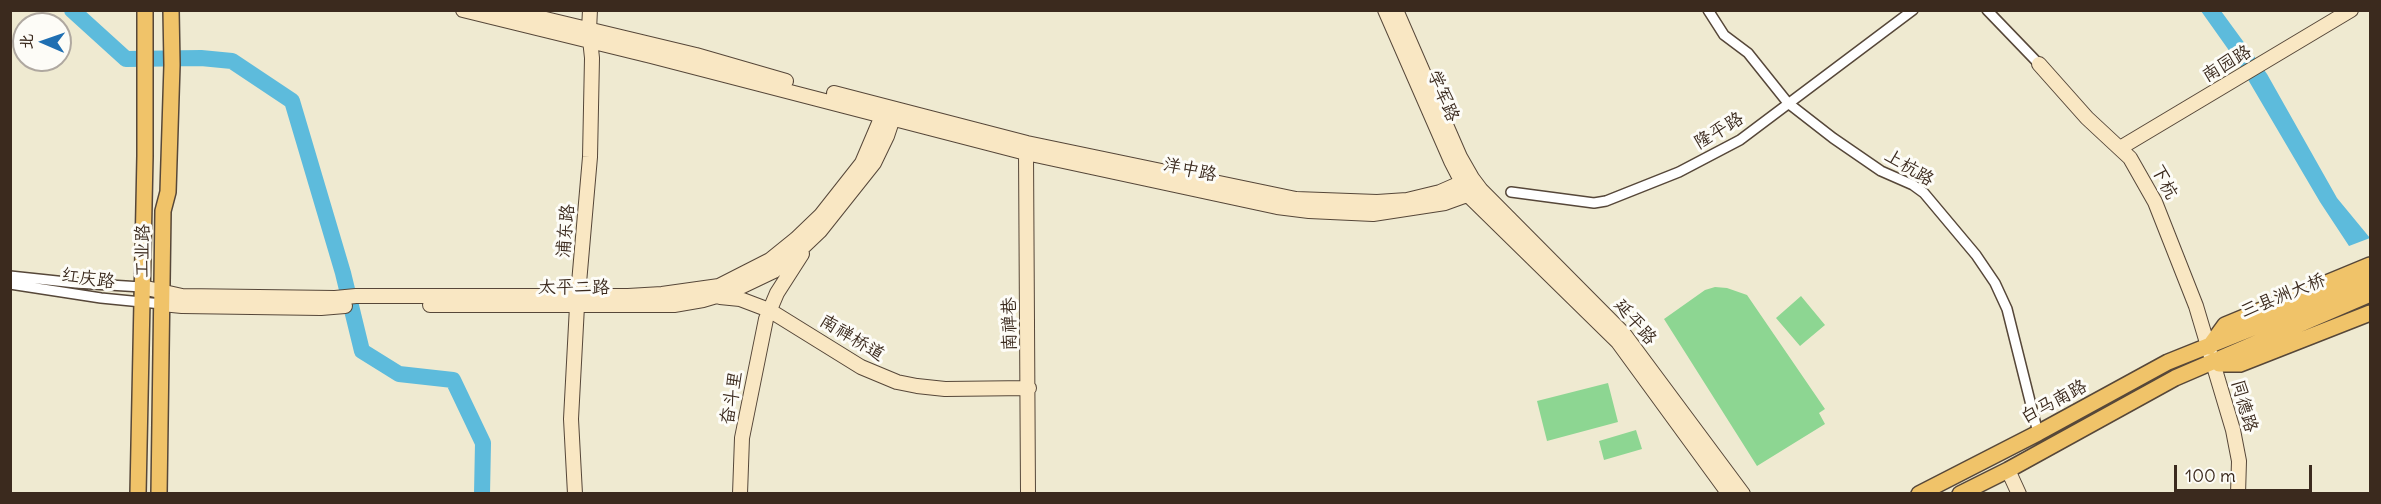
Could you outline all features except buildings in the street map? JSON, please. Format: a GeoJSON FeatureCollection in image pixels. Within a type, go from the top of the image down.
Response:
{"type":"FeatureCollection","features":[{"type":"Feature","properties":{"kind":"main road","name":"工业路"},"geometry":{"type":"LineString","coordinates":[[138,494],[146,44],[144,10]]}},
{"type":"Feature","properties":{"kind":"main road","name":"工业路"},"geometry":{"type":"LineString","coordinates":[[159,494],[163,211],[168,192],[173,27],[171,10]]}},
{"type":"Feature","properties":{"kind":"main road"},"geometry":{"type":"LineString","coordinates":[[2209,347],[2225,325],[2370,265]]}},
{"type":"Feature","properties":{"kind":"main road","name":"三县洲大桥"},"geometry":{"type":"LineString","coordinates":[[1960,494],[2175,378],[2213,364],[2341,301],[2370,281]]}},
{"type":"Feature","properties":{"kind":"main road","name":"三县洲大桥"},"geometry":{"type":"LineString","coordinates":[[2209,347],[2341,301],[2370,294]]}},
{"type":"Feature","properties":{"kind":"main road"},"geometry":{"type":"LineString","coordinates":[[2213,364],[2241,364],[2370,316]]}},
{"type":"Feature","properties":{"kind":"main road","name":"白马南路"},"geometry":{"type":"LineString","coordinates":[[1919,494],[2038,433],[2168,362],[2209,347]]}},
{"type":"Feature","properties":{"kind":"street"},"geometry":{"type":"LineString","coordinates":[[463,10],[592,35]]}},
{"type":"Feature","properties":{"kind":"street"},"geometry":{"type":"LineString","coordinates":[[508,10],[592,35],[651,56],[890,113]]}},
{"type":"Feature","properties":{"kind":"street"},"geometry":{"type":"LineString","coordinates":[[590,10],[592,35]]}},
{"type":"Feature","properties":{"kind":"street"},"geometry":{"type":"LineString","coordinates":[[592,35],[596,10]]}},
{"type":"Feature","properties":{"kind":"street","name":"学军路"},"geometry":{"type":"LineString","coordinates":[[1385,10],[1471,187]]}},
{"type":"Feature","properties":{"kind":"street","name":"学军路"},"geometry":{"type":"LineString","coordinates":[[1396,10],[1471,187]]}},
{"type":"Feature","properties":{"kind":"street","name":"上杭路"},"geometry":{"type":"LineString","coordinates":[[1708,10],[1724,35],[1748,53],[1788,103],[1881,171],[1924,193],[1976,255],[1995,283],[2007,309],[2038,433]]}},
{"type":"Feature","properties":{"kind":"street","name":"隆平路"},"geometry":{"type":"LineString","coordinates":[[1511,192],[1585,203],[1606,201],[1679,172],[1733,145],[1913,10]]}},
{"type":"Feature","properties":{"kind":"street"},"geometry":{"type":"LineString","coordinates":[[1987,10],[2038,64]]}},
{"type":"Feature","properties":{"kind":"street","name":"南园路"},"geometry":{"type":"LineString","coordinates":[[2120,148],[2351,10]]}},
{"type":"Feature","properties":{"kind":"street","name":"浦东路"},"geometry":{"type":"LineString","coordinates":[[576,494],[571,419],[588,180],[592,35]]}},
{"type":"Feature","properties":{"kind":"street","name":"下杭"},"geometry":{"type":"LineString","coordinates":[[2038,64],[2087,118],[2120,148],[2137,169],[2155,202],[2196,306],[2213,364]]}},
{"type":"Feature","properties":{"kind":"street","name":"洋中路"},"geometry":{"type":"LineString","coordinates":[[890,113],[1296,199],[1394,201],[1471,187]]}},
{"type":"Feature","properties":{"kind":"street","name":"洋中路"},"geometry":{"type":"LineString","coordinates":[[890,113],[1026,153],[1261,203],[1309,211],[1355,214],[1388,213],[1422,208],[1471,187]]}},
{"type":"Feature","properties":{"kind":"street","name":"太平二路"},"geometry":{"type":"LineString","coordinates":[[162,298],[182,296],[335,298],[359,301],[578,301],[674,304],[712,298],[761,278],[792,258],[809,242],[838,211],[868,171],[883,146],[890,113]]}},
{"type":"Feature","properties":{"kind":"street","name":"太平二路"},"geometry":{"type":"LineString","coordinates":[[578,301],[662,294],[719,286],[756,268],[796,239],[830,205],[862,162],[890,113]]}},
{"type":"Feature","properties":{"kind":"street","name":"南禅巷"},"geometry":{"type":"LineString","coordinates":[[1026,153],[1028,494]]}},
{"type":"Feature","properties":{"kind":"street","name":"延平路"},"geometry":{"type":"LineString","coordinates":[[1471,187],[1618,342],[1730,494]]}},
{"type":"Feature","properties":{"kind":"street","name":"延平路"},"geometry":{"type":"LineString","coordinates":[[1471,187],[1624,334],[1743,494]]}},
{"type":"Feature","properties":{"kind":"street","name":"奋斗里"},"geometry":{"type":"LineString","coordinates":[[740,494],[740,454],[769,310],[809,242]]}},
{"type":"Feature","properties":{"kind":"street","name":"红庆路"},"geometry":{"type":"LineString","coordinates":[[10,276],[142,287]]}},
{"type":"Feature","properties":{"kind":"street","name":"红庆路"},"geometry":{"type":"LineString","coordinates":[[10,284],[142,303],[162,298]]}},
{"type":"Feature","properties":{"kind":"street"},"geometry":{"type":"LineString","coordinates":[[142,287],[162,298]]}},
{"type":"Feature","properties":{"kind":"street","name":"太平二路"},"geometry":{"type":"LineString","coordinates":[[162,298],[182,306],[321,308],[359,301]]}},
{"type":"Feature","properties":{"kind":"street","name":"南禅桥道"},"geometry":{"type":"LineString","coordinates":[[712,298],[740,299],[769,310],[861,367],[897,382],[945,389],[1029,388]]}},
{"type":"Feature","properties":{"kind":"street","name":"同德路"},"geometry":{"type":"LineString","coordinates":[[2213,364],[2235,439],[2238,494]]}},
{"type":"Feature","properties":{"kind":"street"},"geometry":{"type":"LineString","coordinates":[[2008,470],[2019,494]]}},
{"type":"Feature","properties":{"kind":"green space"},"geometry":{"type":"Polygon","coordinates":[[[1715,287],[1727,288],[1747,295],[1825,409],[1819,413],[1825,424],[1757,466],[1664,319],[1705,290],[1715,287]]]}},
{"type":"Feature","properties":{"kind":"green space"},"geometry":{"type":"Polygon","coordinates":[[[1801,296],[1825,325],[1800,346],[1776,318],[1801,296]]]}},
{"type":"Feature","properties":{"kind":"green space"},"geometry":{"type":"Polygon","coordinates":[[[1608,383],[1618,422],[1547,441],[1537,401],[1608,383]]]}},
{"type":"Feature","properties":{"kind":"green space"},"geometry":{"type":"Polygon","coordinates":[[[1636,430],[1642,449],[1604,460],[1599,441],[1636,430]]]}},
{"type":"Feature","properties":{"kind":"water"},"geometry":{"type":"Polygon","coordinates":[[[2201,11],[2221,11],[2267,74],[2337,198],[2370,238],[2349,246],[2320,202],[2240,66],[2201,11]]]}},
{"type":"Feature","properties":{"kind":"waterway"},"geometry":{"type":"LineString","coordinates":[[72,10],[126,59],[201,58],[232,61],[292,101],[343,273],[362,351],[399,374],[453,380],[483,443],[482,494]]}}]}
